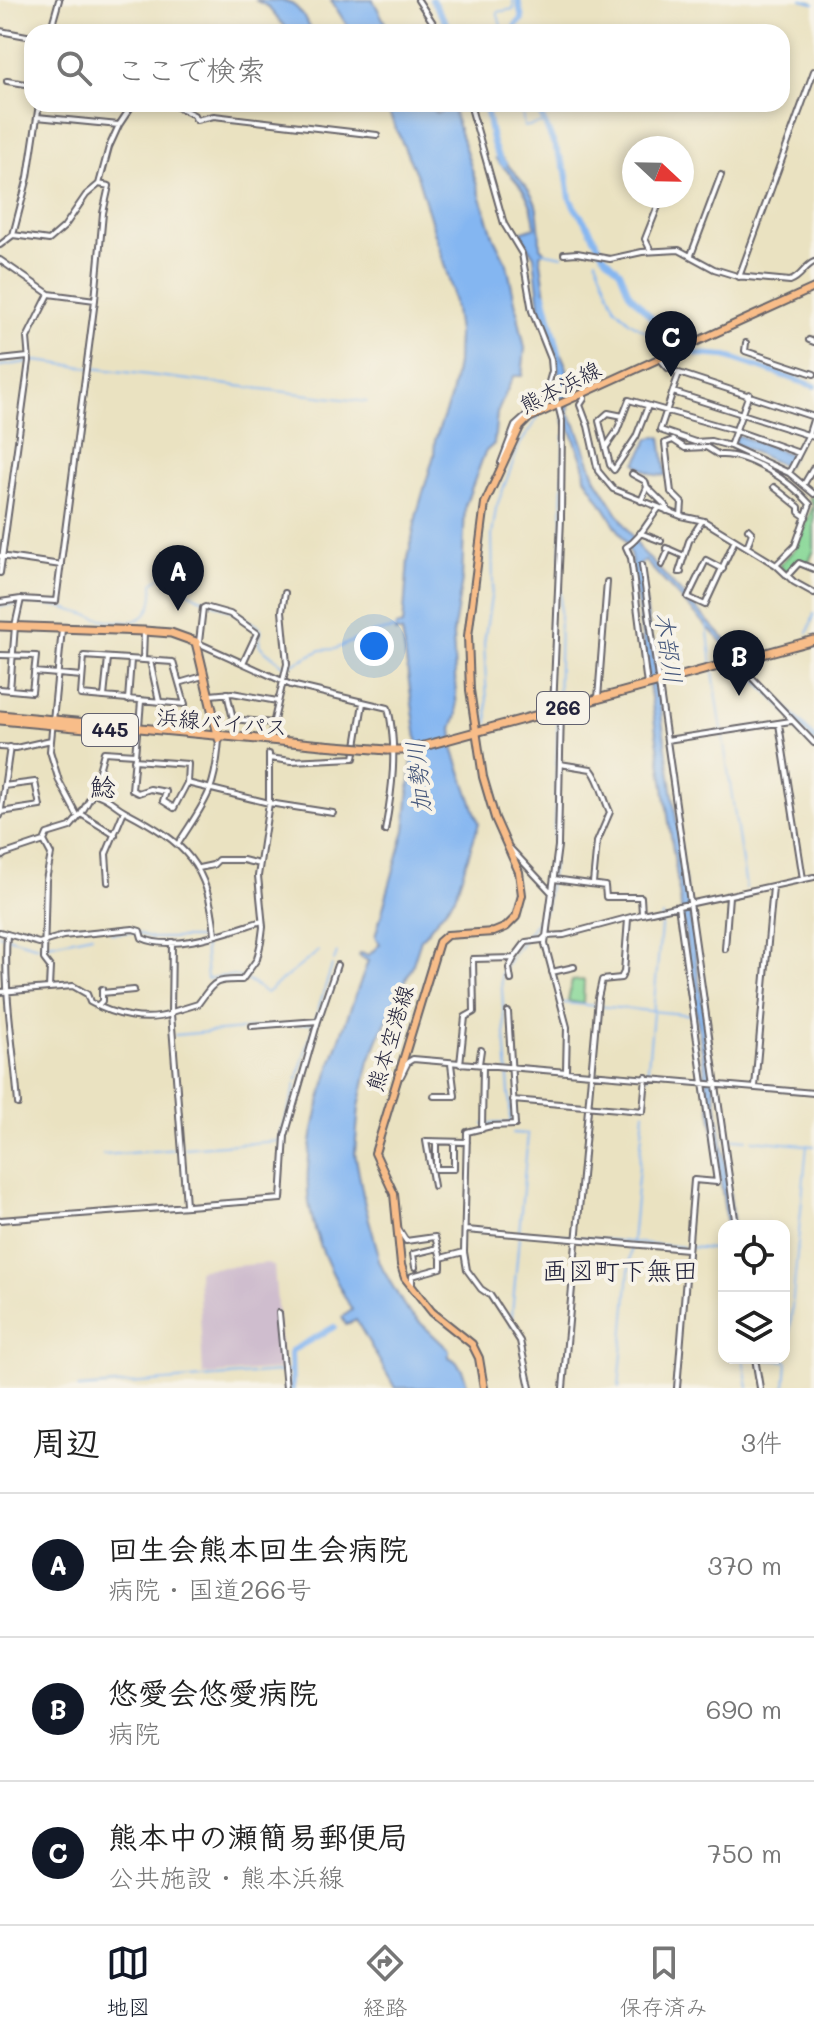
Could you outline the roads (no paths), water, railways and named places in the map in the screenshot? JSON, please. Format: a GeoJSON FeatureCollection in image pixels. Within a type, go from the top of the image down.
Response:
{"type":"FeatureCollection","features":[{"type":"Feature","properties":{"kind":"highway"},"geometry":{"type":"LineString","coordinates":[[0,626],[171,633],[198,642],[219,738]]}},
{"type":"Feature","properties":{"kind":"highway","name":"浜線バイパス"},"geometry":{"type":"LineString","coordinates":[[0,718],[389,751],[424,746],[814,640]]}},
{"type":"Feature","properties":{"kind":"main road","name":"熊本浜線"},"geometry":{"type":"LineString","coordinates":[[475,732],[468,636],[482,518],[489,490],[520,427],[529,418],[575,396],[814,288]]}},
{"type":"Feature","properties":{"kind":"main road","name":"熊本空港線"},"geometry":{"type":"LineString","coordinates":[[475,732],[491,808],[523,886],[516,917],[506,927],[494,932],[450,934],[441,938],[375,1153],[391,1185],[401,1265],[413,1290],[442,1321],[472,1344],[479,1358],[484,1388]]}},
{"type":"Feature","properties":{"kind":"street"},"geometry":{"type":"LineString","coordinates":[[52,24],[59,0]]}},
{"type":"Feature","properties":{"kind":"street"},"geometry":{"type":"LineString","coordinates":[[418,0],[434,24]]}},
{"type":"Feature","properties":{"kind":"street"},"geometry":{"type":"LineString","coordinates":[[0,31],[24,36]]}},
{"type":"Feature","properties":{"kind":"street"},"geometry":{"type":"LineString","coordinates":[[739,277],[814,71]]}},
{"type":"Feature","properties":{"kind":"street"},"geometry":{"type":"LineString","coordinates":[[7,81],[24,84]]}},
{"type":"Feature","properties":{"kind":"street"},"geometry":{"type":"LineString","coordinates":[[0,245],[13,235],[28,177],[38,112]]}},
{"type":"Feature","properties":{"kind":"street"},"geometry":{"type":"LineString","coordinates":[[13,235],[49,240],[64,227],[86,195],[99,184],[104,161],[128,112]]}},
{"type":"Feature","properties":{"kind":"street"},"geometry":{"type":"LineString","coordinates":[[188,112],[196,120],[214,116],[377,135]]}},
{"type":"Feature","properties":{"kind":"street"},"geometry":{"type":"LineString","coordinates":[[472,112],[504,224],[522,254],[532,311],[551,359],[552,371],[544,400],[515,426],[500,466]]}},
{"type":"Feature","properties":{"kind":"street"},"geometry":{"type":"LineString","coordinates":[[37,117],[119,125]]}},
{"type":"Feature","properties":{"kind":"street"},"geometry":{"type":"LineString","coordinates":[[691,255],[721,175]]}},
{"type":"Feature","properties":{"kind":"street"},"geometry":{"type":"LineString","coordinates":[[0,602],[21,599],[56,601],[95,300],[103,213],[109,186],[99,184]]}},
{"type":"Feature","properties":{"kind":"street"},"geometry":{"type":"LineString","coordinates":[[651,251],[645,239],[657,208]]}},
{"type":"Feature","properties":{"kind":"street"},"geometry":{"type":"LineString","coordinates":[[564,254],[588,254],[607,259],[651,251],[679,250],[714,269],[739,277],[790,281],[798,279],[808,264],[814,262]]}},
{"type":"Feature","properties":{"kind":"street"},"geometry":{"type":"LineString","coordinates":[[0,260],[49,294],[95,300]]}},
{"type":"Feature","properties":{"kind":"street"},"geometry":{"type":"LineString","coordinates":[[0,573],[28,357],[27,338],[49,294]]}},
{"type":"Feature","properties":{"kind":"street"},"geometry":{"type":"LineString","coordinates":[[746,343],[745,351],[814,374]]}},
{"type":"Feature","properties":{"kind":"street"},"geometry":{"type":"LineString","coordinates":[[0,360],[28,357]]}},
{"type":"Feature","properties":{"kind":"street"},"geometry":{"type":"LineString","coordinates":[[660,359],[668,368],[679,373],[814,417],[811,436],[789,473]]}},
{"type":"Feature","properties":{"kind":"street"},"geometry":{"type":"LineString","coordinates":[[679,373],[660,430],[695,442],[711,441],[730,446],[789,473],[814,494]]}},
{"type":"Feature","properties":{"kind":"street"},"geometry":{"type":"LineString","coordinates":[[584,392],[580,405],[598,471],[613,489],[667,511],[702,521],[776,565],[814,593]]}},
{"type":"Feature","properties":{"kind":"street"},"geometry":{"type":"LineString","coordinates":[[673,392],[811,436]]}},
{"type":"Feature","properties":{"kind":"street"},"geometry":{"type":"LineString","coordinates":[[730,446],[749,394]]}},
{"type":"Feature","properties":{"kind":"street"},"geometry":{"type":"LineString","coordinates":[[606,447],[617,431],[629,400],[736,430],[799,453]]}},
{"type":"Feature","properties":{"kind":"street"},"geometry":{"type":"LineString","coordinates":[[558,405],[562,421],[557,710],[560,764],[558,846],[545,949],[567,1027],[566,1070]]}},
{"type":"Feature","properties":{"kind":"street"},"geometry":{"type":"LineString","coordinates":[[623,416],[608,413],[599,421],[614,470],[636,437],[648,406]]}},
{"type":"Feature","properties":{"kind":"street"},"geometry":{"type":"LineString","coordinates":[[681,516],[682,503],[671,492],[665,443],[668,440],[685,448],[706,447],[716,454],[729,454],[762,468],[808,501],[810,508],[795,546],[776,565]]}},
{"type":"Feature","properties":{"kind":"street"},"geometry":{"type":"LineString","coordinates":[[804,484],[814,467]]}},
{"type":"Feature","properties":{"kind":"street"},"geometry":{"type":"LineString","coordinates":[[632,474],[645,481],[667,511]]}},
{"type":"Feature","properties":{"kind":"street"},"geometry":{"type":"LineString","coordinates":[[641,501],[647,487]]}},
{"type":"Feature","properties":{"kind":"street"},"geometry":{"type":"LineString","coordinates":[[774,487],[799,507],[799,512],[806,517]]}},
{"type":"Feature","properties":{"kind":"street"},"geometry":{"type":"LineString","coordinates":[[647,685],[631,558],[626,547],[636,541],[659,508]]}},
{"type":"Feature","properties":{"kind":"street"},"geometry":{"type":"LineString","coordinates":[[679,573],[689,541],[702,521]]}},
{"type":"Feature","properties":{"kind":"street"},"geometry":{"type":"LineString","coordinates":[[747,547],[752,533],[748,529]]}},
{"type":"Feature","properties":{"kind":"street"},"geometry":{"type":"LineString","coordinates":[[640,533],[661,541]]}},
{"type":"Feature","properties":{"kind":"street"},"geometry":{"type":"LineString","coordinates":[[723,569],[706,560],[688,597],[705,605],[723,569],[735,540]]}},
{"type":"Feature","properties":{"kind":"street"},"geometry":{"type":"LineString","coordinates":[[662,565],[667,549],[684,556]]}},
{"type":"Feature","properties":{"kind":"street"},"geometry":{"type":"LineString","coordinates":[[1,556],[61,565]]}},
{"type":"Feature","properties":{"kind":"street"},"geometry":{"type":"LineString","coordinates":[[787,576],[799,563],[814,569]]}},
{"type":"Feature","properties":{"kind":"street"},"geometry":{"type":"LineString","coordinates":[[642,565],[735,1220]]}},
{"type":"Feature","properties":{"kind":"street"},"geometry":{"type":"LineString","coordinates":[[598,698],[607,582]]}},
{"type":"Feature","properties":{"kind":"street"},"geometry":{"type":"LineString","coordinates":[[271,733],[287,664],[282,611],[285,593]]}},
{"type":"Feature","properties":{"kind":"street"},"geometry":{"type":"LineString","coordinates":[[10,690],[15,626],[21,599]]}},
{"type":"Feature","properties":{"kind":"street"},"geometry":{"type":"LineString","coordinates":[[243,663],[257,633],[230,614],[203,608],[198,642],[281,681],[388,708],[390,800],[385,831]]}},
{"type":"Feature","properties":{"kind":"street"},"geometry":{"type":"LineString","coordinates":[[62,629],[51,757],[59,781],[79,815],[115,835]]}},
{"type":"Feature","properties":{"kind":"street"},"geometry":{"type":"LineString","coordinates":[[143,660],[144,631]]}},
{"type":"Feature","properties":{"kind":"street"},"geometry":{"type":"LineString","coordinates":[[0,655],[36,656],[32,692],[0,689]]}},
{"type":"Feature","properties":{"kind":"street"},"geometry":{"type":"LineString","coordinates":[[84,656],[143,660],[173,662],[185,704],[81,695],[84,656]]}},
{"type":"Feature","properties":{"kind":"street"},"geometry":{"type":"LineString","coordinates":[[104,697],[108,658]]}},
{"type":"Feature","properties":{"kind":"street"},"geometry":{"type":"LineString","coordinates":[[128,700],[131,660]]}},
{"type":"Feature","properties":{"kind":"street"},"geometry":{"type":"LineString","coordinates":[[740,660],[791,721],[814,743]]}},
{"type":"Feature","properties":{"kind":"street"},"geometry":{"type":"LineString","coordinates":[[150,661],[159,702]]}},
{"type":"Feature","properties":{"kind":"street"},"geometry":{"type":"LineString","coordinates":[[34,672],[82,676]]}},
{"type":"Feature","properties":{"kind":"street"},"geometry":{"type":"LineString","coordinates":[[179,683],[206,676]]}},
{"type":"Feature","properties":{"kind":"street"},"geometry":{"type":"LineString","coordinates":[[210,695],[227,693],[277,701]]}},
{"type":"Feature","properties":{"kind":"street"},"geometry":{"type":"LineString","coordinates":[[227,693],[233,719],[273,723]]}},
{"type":"Feature","properties":{"kind":"street"},"geometry":{"type":"LineString","coordinates":[[0,858],[44,841],[47,834],[70,827],[93,793],[104,752],[134,757],[188,764],[187,783],[174,808],[163,801],[166,792],[150,789],[138,793],[132,790],[134,757],[141,701]]}},
{"type":"Feature","properties":{"kind":"street"},"geometry":{"type":"LineString","coordinates":[[3,992],[79,988],[89,996],[90,1002],[108,1011],[140,1019],[159,1018],[198,1004],[214,984],[243,978],[260,951],[259,864],[269,803],[269,756],[291,761],[354,758],[363,702]]}},
{"type":"Feature","properties":{"kind":"street"},"geometry":{"type":"LineString","coordinates":[[667,740],[791,721]]}},
{"type":"Feature","properties":{"kind":"street"},"geometry":{"type":"LineString","coordinates":[[779,724],[803,879]]}},
{"type":"Feature","properties":{"kind":"street"},"geometry":{"type":"LineString","coordinates":[[178,844],[212,789],[219,738]]}},
{"type":"Feature","properties":{"kind":"street"},"geometry":{"type":"LineString","coordinates":[[0,747],[51,740]]}},
{"type":"Feature","properties":{"kind":"street"},"geometry":{"type":"LineString","coordinates":[[4,786],[35,782],[40,806],[0,814],[4,786],[10,747]]}},
{"type":"Feature","properties":{"kind":"street"},"geometry":{"type":"LineString","coordinates":[[560,764],[591,769],[599,778],[602,797],[610,812],[597,842],[593,883]]}},
{"type":"Feature","properties":{"kind":"street"},"geometry":{"type":"LineString","coordinates":[[187,783],[269,803],[333,813]]}},
{"type":"Feature","properties":{"kind":"street"},"geometry":{"type":"LineString","coordinates":[[93,793],[112,800],[186,850],[199,868],[212,907],[215,935]]}},
{"type":"Feature","properties":{"kind":"street"},"geometry":{"type":"LineString","coordinates":[[108,882],[106,854],[124,811]]}},
{"type":"Feature","properties":{"kind":"street"},"geometry":{"type":"LineString","coordinates":[[44,841],[51,854],[44,905],[44,959],[50,967],[49,988]]}},
{"type":"Feature","properties":{"kind":"street"},"geometry":{"type":"LineString","coordinates":[[509,847],[552,893]]}},
{"type":"Feature","properties":{"kind":"street"},"geometry":{"type":"LineString","coordinates":[[199,868],[213,865],[218,860],[243,860],[259,864]]}},
{"type":"Feature","properties":{"kind":"street"},"geometry":{"type":"LineString","coordinates":[[511,980],[511,958],[526,942],[814,877]]}},
{"type":"Feature","properties":{"kind":"street"},"geometry":{"type":"LineString","coordinates":[[554,879],[605,886],[606,897],[641,897],[642,914]]}},
{"type":"Feature","properties":{"kind":"street"},"geometry":{"type":"LineString","coordinates":[[755,1087],[773,887]]}},
{"type":"Feature","properties":{"kind":"street"},"geometry":{"type":"LineString","coordinates":[[725,949],[729,896]]}},
{"type":"Feature","properties":{"kind":"street"},"geometry":{"type":"LineString","coordinates":[[677,1388],[694,1180],[717,1182],[678,906]]}},
{"type":"Feature","properties":{"kind":"street"},"geometry":{"type":"LineString","coordinates":[[563,1388],[597,1006],[602,980],[621,978],[624,972],[628,919]]}},
{"type":"Feature","properties":{"kind":"street"},"geometry":{"type":"LineString","coordinates":[[0,932],[30,942],[73,934],[133,929],[140,931],[147,941],[172,942],[200,940],[262,921]]}},
{"type":"Feature","properties":{"kind":"street"},"geometry":{"type":"LineString","coordinates":[[7,934],[3,992],[13,1037],[18,1104]]}},
{"type":"Feature","properties":{"kind":"street"},"geometry":{"type":"LineString","coordinates":[[172,942],[171,1013],[186,1204]]}},
{"type":"Feature","properties":{"kind":"street"},"geometry":{"type":"LineString","coordinates":[[460,1064],[465,1017],[474,1012],[472,960],[511,958]]}},
{"type":"Feature","properties":{"kind":"street"},"geometry":{"type":"LineString","coordinates":[[0,1220],[281,1199],[285,1136],[337,965]]}},
{"type":"Feature","properties":{"kind":"street"},"geometry":{"type":"LineString","coordinates":[[552,972],[574,967]]}},
{"type":"Feature","properties":{"kind":"street"},"geometry":{"type":"LineString","coordinates":[[97,1006],[102,1001],[102,991],[134,990]]}},
{"type":"Feature","properties":{"kind":"street"},"geometry":{"type":"LineString","coordinates":[[508,1012],[508,1065],[514,1126],[467,1130],[464,1252],[467,1270],[481,1289],[490,1295],[520,1341],[530,1388]]}},
{"type":"Feature","properties":{"kind":"street"},"geometry":{"type":"LineString","coordinates":[[252,1026],[318,1021]]}},
{"type":"Feature","properties":{"kind":"street"},"geometry":{"type":"LineString","coordinates":[[481,1050],[482,1129]]}},
{"type":"Feature","properties":{"kind":"street"},"geometry":{"type":"LineString","coordinates":[[395,1085],[410,1059],[814,1093]]}},
{"type":"Feature","properties":{"kind":"street"},"geometry":{"type":"LineString","coordinates":[[434,1096],[455,1096],[451,1064]]}},
{"type":"Feature","properties":{"kind":"street"},"geometry":{"type":"LineString","coordinates":[[513,1100],[643,1111],[646,1077]]}},
{"type":"Feature","properties":{"kind":"street"},"geometry":{"type":"LineString","coordinates":[[434,1186],[426,1141],[467,1142]]}},
{"type":"Feature","properties":{"kind":"street"},"geometry":{"type":"LineString","coordinates":[[436,1142],[436,1169],[454,1169],[454,1142]]}},
{"type":"Feature","properties":{"kind":"street"},"geometry":{"type":"LineString","coordinates":[[398,1230],[401,1230],[406,1241],[433,1236],[441,1258],[441,1268],[412,1276],[413,1290]]}},
{"type":"Feature","properties":{"kind":"street"},"geometry":{"type":"LineString","coordinates":[[466,1230],[688,1250]]}},
{"type":"Feature","properties":{"kind":"street"},"geometry":{"type":"LineString","coordinates":[[415,1267],[413,1254],[438,1248]]}},
{"type":"Feature","properties":{"kind":"street"},"geometry":{"type":"LineString","coordinates":[[441,1258],[464,1252]]}},
{"type":"Feature","properties":{"kind":"street"},"geometry":{"type":"LineString","coordinates":[[279,1313],[286,1388]]}},
{"type":"Feature","properties":{"kind":"street"},"geometry":{"type":"LineString","coordinates":[[756,1364],[760,1388]]}},
{"type":"Feature","properties":{"kind":"water"},"geometry":{"type":"Polygon","coordinates":[[[255,0],[278,0],[292,4],[308,24],[282,24],[267,6],[255,0]]]}},
{"type":"Feature","properties":{"kind":"water"},"geometry":{"type":"Polygon","coordinates":[[[331,0],[373,0],[386,24],[346,24],[331,0]]]}},
{"type":"Feature","properties":{"kind":"water","name":"加勢川"},"geometry":{"type":"Polygon","coordinates":[[[388,112],[454,112],[494,238],[507,264],[525,348],[522,376],[514,376],[497,413],[494,444],[485,452],[465,506],[462,580],[453,635],[457,715],[452,728],[454,751],[479,823],[455,897],[421,939],[412,967],[369,1061],[359,1107],[355,1153],[378,1261],[406,1309],[449,1350],[449,1357],[464,1374],[468,1388],[395,1388],[356,1320],[346,1325],[342,1317],[352,1310],[320,1245],[309,1203],[308,1175],[317,1113],[336,1048],[368,961],[359,956],[360,953],[369,955],[380,944],[375,937],[405,830],[412,761],[419,753],[402,632],[395,632],[396,626],[403,625],[408,559],[417,513],[434,455],[435,440],[451,396],[457,363],[458,331],[452,290],[418,178],[388,112]]]}},
{"type":"Feature","properties":{"kind":"water"},"geometry":{"type":"Polygon","coordinates":[[[501,157],[528,189],[536,205],[540,247],[544,251],[540,255],[551,330],[567,368],[569,414],[596,479],[641,550],[738,653],[733,654],[645,561],[640,564],[733,1220],[726,1220],[631,558],[627,544],[585,477],[584,465],[569,425],[564,423],[557,356],[540,308],[534,256],[520,232],[535,227],[531,205],[523,189],[496,159],[501,157]]]}},
{"type":"Feature","properties":{"kind":"water"},"geometry":{"type":"Polygon","coordinates":[[[737,435],[793,455],[786,467],[734,443],[737,435]]]}},
{"type":"Feature","properties":{"kind":"water"},"geometry":{"type":"Polygon","coordinates":[[[661,437],[666,475],[650,473],[636,463],[649,439],[661,437]]]}},
{"type":"Feature","properties":{"kind":"waterway","name":"木部川"},"geometry":{"type":"LineString","coordinates":[[432,0],[447,24]]}},
{"type":"Feature","properties":{"kind":"waterway"},"geometry":{"type":"LineString","coordinates":[[501,24],[497,12],[514,9],[513,0]]}},
{"type":"Feature","properties":{"kind":"waterway"},"geometry":{"type":"LineString","coordinates":[[517,24],[522,19],[518,0]]}},
{"type":"Feature","properties":{"kind":"waterway"},"geometry":{"type":"LineString","coordinates":[[802,0],[814,3]]}},
{"type":"Feature","properties":{"kind":"waterway","name":"木部川"},"geometry":{"type":"LineString","coordinates":[[487,112],[493,143],[504,164]]}},
{"type":"Feature","properties":{"kind":"waterway"},"geometry":{"type":"LineString","coordinates":[[522,112],[524,127],[543,123]]}},
{"type":"Feature","properties":{"kind":"waterway"},"geometry":{"type":"LineString","coordinates":[[540,112],[566,171],[570,198],[575,208],[603,254],[620,271],[629,293],[663,330],[698,354],[725,356],[814,386]]}},
{"type":"Feature","properties":{"kind":"waterway"},"geometry":{"type":"LineString","coordinates":[[542,252],[563,256]]}},
{"type":"Feature","properties":{"kind":"waterway"},"geometry":{"type":"LineString","coordinates":[[596,259],[615,307],[630,322],[650,334],[656,346],[668,351]]}},
{"type":"Feature","properties":{"kind":"waterway","name":"木部川"},"geometry":{"type":"LineString","coordinates":[[544,294],[559,353]]}},
{"type":"Feature","properties":{"kind":"waterway"},"geometry":{"type":"LineString","coordinates":[[0,366],[36,361],[367,402]]}},
{"type":"Feature","properties":{"kind":"waterway"},"geometry":{"type":"LineString","coordinates":[[488,723],[484,643],[493,584],[492,536],[496,508],[520,444],[539,416]]}},
{"type":"Feature","properties":{"kind":"waterway"},"geometry":{"type":"LineString","coordinates":[[558,706],[564,436]]}},
{"type":"Feature","properties":{"kind":"waterway"},"geometry":{"type":"LineString","coordinates":[[0,606],[44,604],[99,618],[132,621],[144,616],[151,604],[153,583],[162,576],[259,627],[259,644],[286,667],[321,650],[335,649],[369,634],[398,628]]}},
{"type":"Feature","properties":{"kind":"waterway"},"geometry":{"type":"LineString","coordinates":[[808,633],[814,614]]}},
{"type":"Feature","properties":{"kind":"waterway"},"geometry":{"type":"LineString","coordinates":[[707,624],[712,666]]}},
{"type":"Feature","properties":{"kind":"waterway"},"geometry":{"type":"LineString","coordinates":[[730,649],[814,739]]}},
{"type":"Feature","properties":{"kind":"waterway"},"geometry":{"type":"LineString","coordinates":[[713,672],[746,888]]}},
{"type":"Feature","properties":{"kind":"waterway"},"geometry":{"type":"LineString","coordinates":[[484,1124],[511,1121],[501,976],[545,909],[553,863],[558,712]]}},
{"type":"Feature","properties":{"kind":"waterway"},"geometry":{"type":"LineString","coordinates":[[647,1077],[662,916]]}},
{"type":"Feature","properties":{"kind":"waterway"},"geometry":{"type":"LineString","coordinates":[[111,933],[134,932],[152,938],[199,938]]}},
{"type":"Feature","properties":{"kind":"waterway"},"geometry":{"type":"LineString","coordinates":[[0,935],[38,946],[92,935]]}},
{"type":"Feature","properties":{"kind":"waterway"},"geometry":{"type":"LineString","coordinates":[[204,941],[207,979],[239,977],[266,993],[319,951]]}},
{"type":"Feature","properties":{"kind":"waterway"},"geometry":{"type":"LineString","coordinates":[[334,961],[337,953]]}},
{"type":"Feature","properties":{"kind":"waterway"},"geometry":{"type":"LineString","coordinates":[[315,1019],[332,966]]}},
{"type":"Feature","properties":{"kind":"waterway"},"geometry":{"type":"LineString","coordinates":[[564,1003],[694,1015]]}},
{"type":"Feature","properties":{"kind":"waterway"},"geometry":{"type":"LineString","coordinates":[[175,1035],[314,1023],[297,1080]]}},
{"type":"Feature","properties":{"kind":"waterway"},"geometry":{"type":"LineString","coordinates":[[184,1148],[279,1141],[296,1084]]}},
{"type":"Feature","properties":{"kind":"waterway"},"geometry":{"type":"LineString","coordinates":[[632,1242],[644,1112]]}},
{"type":"Feature","properties":{"kind":"waterway"},"geometry":{"type":"LineString","coordinates":[[513,1133],[528,1134],[519,1232],[683,1247]]}},
{"type":"Feature","properties":{"kind":"waterway"},"geometry":{"type":"LineString","coordinates":[[725,1138],[747,1140]]}},
{"type":"Feature","properties":{"kind":"waterway"},"geometry":{"type":"LineString","coordinates":[[753,1140],[814,1146]]}},
{"type":"Feature","properties":{"kind":"waterway"},"geometry":{"type":"LineString","coordinates":[[790,1330],[807,1145]]}},
{"type":"Feature","properties":{"kind":"waterway"},"geometry":{"type":"LineString","coordinates":[[103,1155],[179,1149]]}},
{"type":"Feature","properties":{"kind":"waterway"},"geometry":{"type":"LineString","coordinates":[[511,1326],[519,1237]]}},
{"type":"Feature","properties":{"kind":"waterway"},"geometry":{"type":"LineString","coordinates":[[619,1388],[631,1246]]}},
{"type":"Feature","properties":{"kind":"waterway"},"geometry":{"type":"LineString","coordinates":[[689,1247],[718,1249]]}},
{"type":"Feature","properties":{"kind":"waterway"},"geometry":{"type":"LineString","coordinates":[[292,1388],[291,1351],[334,1327]]}},
{"type":"Feature","properties":{"kind":"waterway"},"geometry":{"type":"LineString","coordinates":[[744,1364],[748,1388]]}},
{"type":"Feature","properties":{"kind":"waterway"},"geometry":{"type":"LineString","coordinates":[[785,1388],[787,1364]]}},
{"type":"Feature","properties":{"kind":"waterway"},"geometry":{"type":"LineString","coordinates":[[78,1388],[291,1371]]}},
{"type":"Feature","properties":{"kind":"place","name":"熊本中の瀬簡易郵便局"},"geometry":{"type":"Point","coordinates":[671,377]}},
{"type":"Feature","properties":{"kind":"place","name":"回生会熊本回生会病院"},"geometry":{"type":"Point","coordinates":[178,611]}},
{"type":"Feature","properties":{"kind":"place","name":"悠愛会悠愛病院"},"geometry":{"type":"Point","coordinates":[739,696]}},
{"type":"Feature","properties":{"kind":"district","name":"鯰"},"geometry":{"type":"Point","coordinates":[103,787]}},
{"type":"Feature","properties":{"kind":"district","name":"画図町下無田"},"geometry":{"type":"Point","coordinates":[620,1271]}}]}
